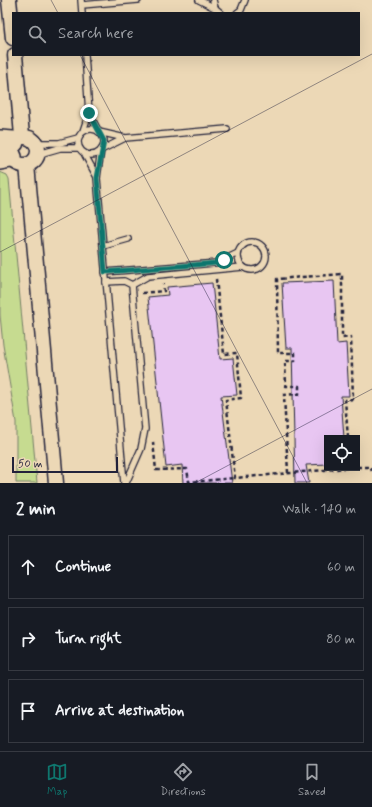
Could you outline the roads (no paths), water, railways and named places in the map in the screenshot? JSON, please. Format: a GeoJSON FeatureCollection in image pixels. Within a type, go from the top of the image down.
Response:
{"type":"FeatureCollection","features":[{"type":"Feature","properties":{"kind":"street"},"geometry":{"type":"LineString","coordinates":[[10,0],[12,25]]}},
{"type":"Feature","properties":{"kind":"street"},"geometry":{"type":"LineString","coordinates":[[15,56],[12,150],[56,483]]}},
{"type":"Feature","properties":{"kind":"street"},"geometry":{"type":"LineString","coordinates":[[33,139],[38,148],[36,159],[12,150],[33,139]]}},
{"type":"Feature","properties":{"kind":"lane"},"geometry":{"type":"LineString","coordinates":[[82,3],[138,0]]}},
{"type":"Feature","properties":{"kind":"lane"},"geometry":{"type":"LineString","coordinates":[[199,0],[220,12]]}},
{"type":"Feature","properties":{"kind":"lane"},"geometry":{"type":"LineString","coordinates":[[213,0],[215,8]]}},
{"type":"Feature","properties":{"kind":"lane"},"geometry":{"type":"LineString","coordinates":[[238,12],[241,10],[245,0]]}},
{"type":"Feature","properties":{"kind":"lane"},"geometry":{"type":"LineString","coordinates":[[38,148],[60,145],[78,138],[83,131],[89,113],[85,56]]}},
{"type":"Feature","properties":{"kind":"lane"},"geometry":{"type":"LineString","coordinates":[[89,113],[104,141],[97,178],[125,483]]}},
{"type":"Feature","properties":{"kind":"lane"},"geometry":{"type":"LineString","coordinates":[[83,131],[92,129],[125,138],[227,129]]}},
{"type":"Feature","properties":{"kind":"lane"},"geometry":{"type":"LineString","coordinates":[[78,138],[78,148]]}},
{"type":"Feature","properties":{"kind":"lane"},"geometry":{"type":"LineString","coordinates":[[85,155],[94,156],[125,138]]}},
{"type":"Feature","properties":{"kind":"lane"},"geometry":{"type":"LineString","coordinates":[[38,148],[60,145],[78,148],[85,155],[97,178]]}},
{"type":"Feature","properties":{"kind":"lane"},"geometry":{"type":"LineString","coordinates":[[103,246],[128,239]]}},
{"type":"Feature","properties":{"kind":"lane"},"geometry":{"type":"LineString","coordinates":[[253,241],[258,243],[265,251],[265,261],[258,269],[248,270],[243,267],[238,261],[238,253],[243,244],[253,241]]}},
{"type":"Feature","properties":{"kind":"lane"},"geometry":{"type":"LineString","coordinates":[[105,272],[217,263],[238,253]]}},
{"type":"Feature","properties":{"kind":"lane"},"geometry":{"type":"LineString","coordinates":[[132,285],[148,276],[226,270],[243,267]]}},
{"type":"Feature","properties":{"kind":"lane"},"geometry":{"type":"LineString","coordinates":[[106,282],[124,281],[132,285]]}},
{"type":"Feature","properties":{"kind":"lane"},"geometry":{"type":"LineString","coordinates":[[125,483],[141,449],[145,429],[132,285]]}}]}
